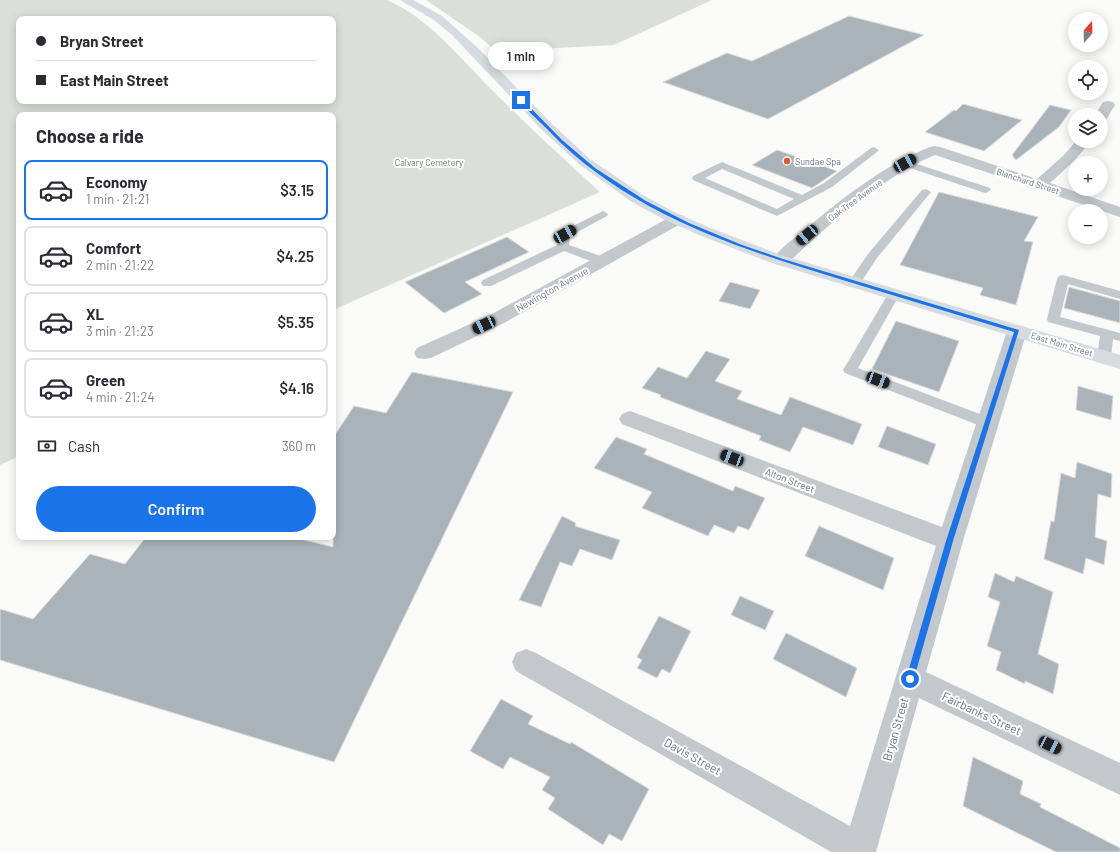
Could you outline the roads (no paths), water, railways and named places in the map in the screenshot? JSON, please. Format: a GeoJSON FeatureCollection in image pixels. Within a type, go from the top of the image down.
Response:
{"type":"FeatureCollection","features":[{"type":"Feature","properties":{"kind":"main road","name":"East Main Street"},"geometry":{"type":"LineString","coordinates":[[405,0],[438,18],[456,33],[584,162],[623,190],[678,219],[712,234],[781,260],[1112,359]]}},
{"type":"Feature","properties":{"kind":"street"},"geometry":{"type":"LineString","coordinates":[[1038,185],[1069,158],[1078,148]]}},
{"type":"Feature","properties":{"kind":"street","name":"Blanchard Street"},"geometry":{"type":"LineString","coordinates":[[935,150],[1120,212]]}},
{"type":"Feature","properties":{"kind":"street","name":"Oak Tree Avenue"},"geometry":{"type":"LineString","coordinates":[[781,260],[817,227],[905,163],[935,150]]}},
{"type":"Feature","properties":{"kind":"street","name":"Newington Avenue"},"geometry":{"type":"LineString","coordinates":[[424,353],[497,319],[678,219]]}},
{"type":"Feature","properties":{"kind":"street","name":"Bryan Street"},"geometry":{"type":"LineString","coordinates":[[859,851],[950,541],[1017,331]]}},
{"type":"Feature","properties":{"kind":"street","name":"Alton Street"},"geometry":{"type":"LineString","coordinates":[[630,419],[950,541]]}},
{"type":"Feature","properties":{"kind":"street","name":"Davis Street"},"geometry":{"type":"LineString","coordinates":[[526,662],[859,851]]}},
{"type":"Feature","properties":{"kind":"street","name":"Fairbanks Street"},"geometry":{"type":"LineString","coordinates":[[910,679],[1120,779]]}},
{"type":"Feature","properties":{"kind":"lane"},"geometry":{"type":"LineString","coordinates":[[803,199],[722,165],[697,178],[777,213],[803,199],[828,185],[874,150]]}},
{"type":"Feature","properties":{"kind":"lane"},"geometry":{"type":"LineString","coordinates":[[905,163],[986,190]]}},
{"type":"Feature","properties":{"kind":"lane"},"geometry":{"type":"LineString","coordinates":[[855,282],[872,256],[926,192]]}},
{"type":"Feature","properties":{"kind":"lane"},"geometry":{"type":"LineString","coordinates":[[563,247],[565,234],[603,214]]}},
{"type":"Feature","properties":{"kind":"lane"},"geometry":{"type":"LineString","coordinates":[[487,283],[563,247],[602,261]]}},
{"type":"Feature","properties":{"kind":"lane"},"geometry":{"type":"LineString","coordinates":[[1112,359],[1114,335],[1053,319],[1063,279],[1120,295]]}},
{"type":"Feature","properties":{"kind":"lane"},"geometry":{"type":"LineString","coordinates":[[894,294],[850,370],[988,422]]}},
{"type":"Feature","properties":{"kind":"place","name":"Sundae Spa"},"geometry":{"type":"Point","coordinates":[787,161]}},
{"type":"Feature","properties":{"kind":"park label","name":"Calvary Cemetery"},"geometry":{"type":"Point","coordinates":[429,162]}}]}
